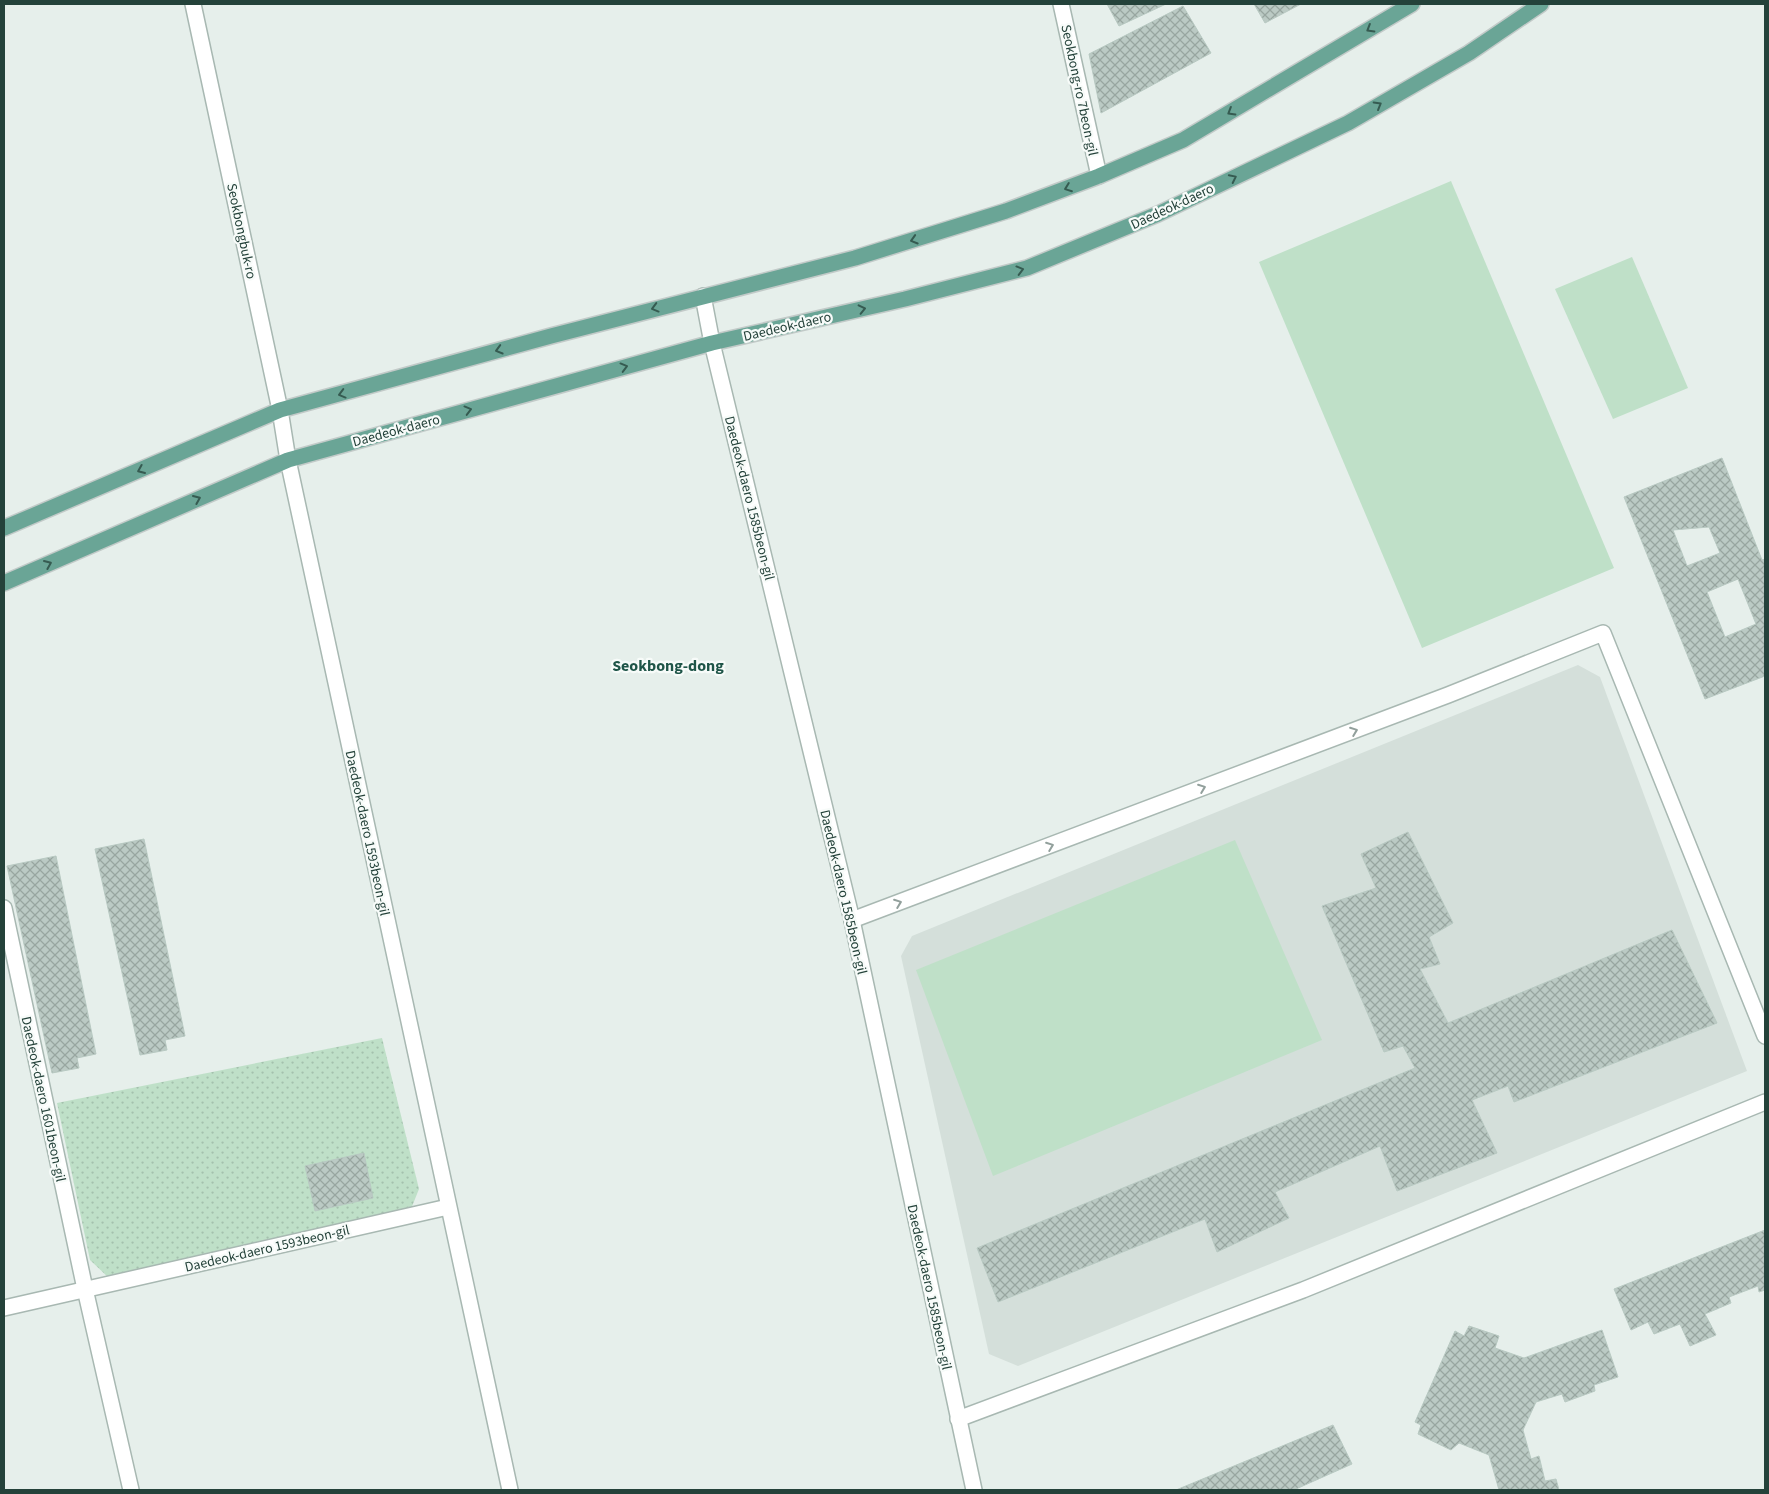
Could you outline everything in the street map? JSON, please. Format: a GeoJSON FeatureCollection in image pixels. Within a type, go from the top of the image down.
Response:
{"type":"FeatureCollection","features":[{"type":"Feature","properties":{"kind":"main road"},"geometry":{"type":"LineString","coordinates":[[4,528],[280,410],[702,296],[855,258],[1006,211],[1099,176],[1183,140],[1412,4]]}},
{"type":"Feature","properties":{"kind":"main road","name":"Daedeok-daero"},"geometry":{"type":"LineString","coordinates":[[4,583],[288,460],[712,343],[905,299],[1027,268],[1158,214],[1348,123],[1469,53],[1541,4]]}},
{"type":"Feature","properties":{"kind":"street","name":"Seokbongbuk-ro"},"geometry":{"type":"LineString","coordinates":[[193,4],[280,410],[288,460]]}},
{"type":"Feature","properties":{"kind":"street","name":"Seokbong-ro 7beon-gil"},"geometry":{"type":"LineString","coordinates":[[1061,4],[1099,176]]}},
{"type":"Feature","properties":{"kind":"street","name":"Daedeok-daero 1585beon-gil"},"geometry":{"type":"LineString","coordinates":[[702,296],[852,920],[974,1490]]}},
{"type":"Feature","properties":{"kind":"street","name":"Daedeok-daero 1593beon-gil"},"geometry":{"type":"LineString","coordinates":[[288,460],[510,1490]]}},
{"type":"Feature","properties":{"kind":"street"},"geometry":{"type":"LineString","coordinates":[[852,920],[1448,695],[1603,633],[1765,1036]]}},
{"type":"Feature","properties":{"kind":"street","name":"Daedeok-daero 1601beon-gil"},"geometry":{"type":"LineString","coordinates":[[4,908],[85,1289],[131,1490]]}},
{"type":"Feature","properties":{"kind":"street"},"geometry":{"type":"LineString","coordinates":[[958,1419],[1303,1290],[1765,1102]]}},
{"type":"Feature","properties":{"kind":"street","name":"Daedeok-daero 1593beon-gil"},"geometry":{"type":"LineString","coordinates":[[85,1289],[448,1207]]}},
{"type":"Feature","properties":{"kind":"street"},"geometry":{"type":"LineString","coordinates":[[4,1308],[85,1289]]}},
{"type":"Feature","properties":{"kind":"shaded area"},"geometry":{"type":"Polygon","coordinates":[[[1578,665],[1600,677],[1747,1071],[1018,1366],[989,1354],[901,956],[912,936],[1578,665]]]}},
{"type":"Feature","properties":{"kind":"green space"},"geometry":{"type":"Polygon","coordinates":[[[1451,181],[1614,568],[1422,648],[1259,262],[1451,181]]]}},
{"type":"Feature","properties":{"kind":"green space"},"geometry":{"type":"Polygon","coordinates":[[[1632,257],[1688,388],[1613,419],[1555,289],[1632,257]]]}},
{"type":"Feature","properties":{"kind":"green space"},"geometry":{"type":"Polygon","coordinates":[[[1235,840],[1322,1040],[993,1176],[916,970],[1235,840]]]}},
{"type":"Feature","properties":{"kind":"green space"},"geometry":{"type":"Polygon","coordinates":[[[382,1038],[419,1189],[409,1214],[111,1280],[90,1260],[57,1103],[382,1038]]]}},
{"type":"Feature","properties":{"kind":"building"},"geometry":{"type":"Polygon","coordinates":[[[1107,4],[1166,4],[1119,26],[1107,4]]]}},
{"type":"Feature","properties":{"kind":"building"},"geometry":{"type":"Polygon","coordinates":[[[1254,4],[1301,4],[1265,23],[1254,4]]]}},
{"type":"Feature","properties":{"kind":"building"},"geometry":{"type":"Polygon","coordinates":[[[1183,6],[1211,53],[1101,113],[1089,54],[1183,6]]]}},
{"type":"Feature","properties":{"kind":"building"},"geometry":{"type":"Polygon","coordinates":[[[1722,458],[1762,560],[1765,559],[1765,676],[1705,699],[1624,497],[1722,458]],[[1709,527],[1673,530],[1687,566],[1720,553],[1709,527]],[[1738,579],[1707,592],[1725,637],[1756,624],[1738,579]]]}},
{"type":"Feature","properties":{"kind":"building"},"geometry":{"type":"Polygon","coordinates":[[[1408,832],[1453,923],[1429,937],[1440,964],[1420,969],[1448,1023],[1672,930],[1717,1023],[1514,1102],[1508,1086],[1472,1100],[1497,1153],[1397,1191],[1380,1146],[1275,1192],[1289,1218],[1217,1252],[1205,1219],[998,1302],[977,1248],[1415,1068],[1403,1046],[1384,1052],[1322,906],[1376,888],[1361,854],[1408,832]]]}},
{"type":"Feature","properties":{"kind":"building"},"geometry":{"type":"Polygon","coordinates":[[[144,839],[185,1036],[165,1040],[167,1050],[140,1055],[95,849],[144,839]]]}},
{"type":"Feature","properties":{"kind":"building"},"geometry":{"type":"Polygon","coordinates":[[[56,856],[96,1054],[77,1058],[79,1068],[52,1073],[7,866],[56,856]]]}},
{"type":"Feature","properties":{"kind":"building"},"geometry":{"type":"Polygon","coordinates":[[[364,1153],[373,1198],[315,1211],[305,1166],[364,1153]]]}},
{"type":"Feature","properties":{"kind":"building"},"geometry":{"type":"Polygon","coordinates":[[[1765,1230],[1765,1290],[1759,1292],[1758,1286],[1729,1297],[1731,1303],[1705,1314],[1716,1335],[1690,1346],[1680,1324],[1654,1334],[1648,1322],[1631,1330],[1614,1289],[1765,1230]]]}},
{"type":"Feature","properties":{"kind":"building"},"geometry":{"type":"Polygon","coordinates":[[[1469,1326],[1499,1336],[1495,1348],[1524,1358],[1602,1330],[1618,1377],[1594,1385],[1595,1391],[1565,1402],[1562,1394],[1536,1402],[1523,1430],[1531,1459],[1539,1456],[1545,1481],[1556,1479],[1559,1490],[1499,1490],[1489,1455],[1459,1443],[1451,1450],[1418,1434],[1421,1425],[1415,1422],[1455,1331],[1464,1336],[1469,1326]]]}},
{"type":"Feature","properties":{"kind":"building"},"geometry":{"type":"Polygon","coordinates":[[[1333,1425],[1352,1464],[1297,1490],[1176,1490],[1333,1425]]]}},
{"type":"Feature","properties":{"kind":"district","name":"Seokbong-dong"},"geometry":{"type":"Point","coordinates":[668,665]}}]}
